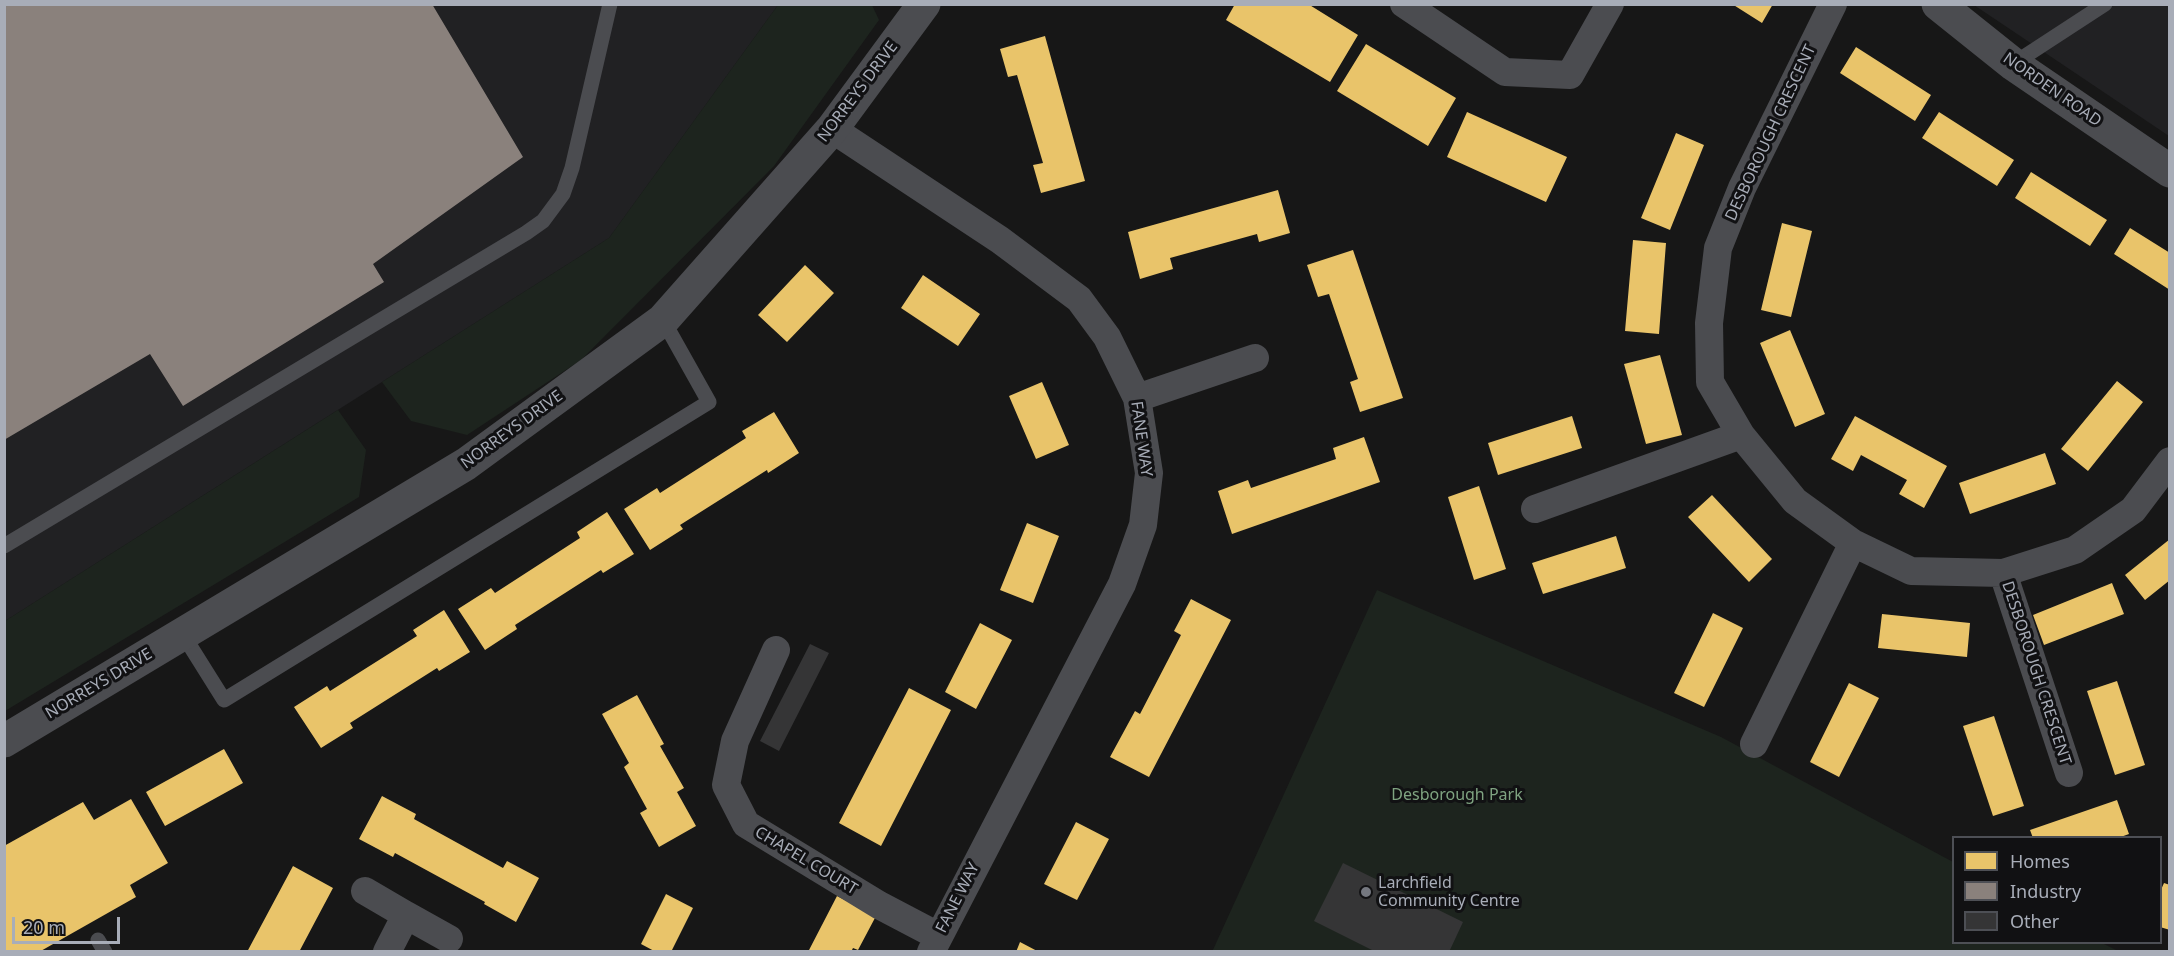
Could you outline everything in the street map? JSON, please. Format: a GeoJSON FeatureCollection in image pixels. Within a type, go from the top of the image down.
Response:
{"type":"FeatureCollection","features":[{"type":"Feature","properties":{"kind":"street","name":"NORREYS DRIVE"},"geometry":{"type":"LineString","coordinates":[[4,741],[466,464],[663,320],[832,129],[924,4]]}},
{"type":"Feature","properties":{"kind":"street"},"geometry":{"type":"LineString","coordinates":[[1404,4],[1505,72],[1570,75],[1610,4]]}},
{"type":"Feature","properties":{"kind":"street","name":"DESBOROUGH CRESCENT"},"geometry":{"type":"LineString","coordinates":[[1833,4],[1742,188],[1718,248],[1708,323],[1710,382],[1741,435],[1795,501],[1853,543],[1911,571],[2004,573],[2075,550],[2133,510],[2169,461]]}},
{"type":"Feature","properties":{"kind":"street","name":"NORDEN ROAD"},"geometry":{"type":"LineString","coordinates":[[1938,4],[2013,64],[2169,171]]}},
{"type":"Feature","properties":{"kind":"street","name":"FANE WAY"},"geometry":{"type":"LineString","coordinates":[[832,129],[1000,240],[1079,299],[1107,337],[1137,398],[1149,473],[1143,525],[1122,584],[934,944]]}},
{"type":"Feature","properties":{"kind":"street"},"geometry":{"type":"LineString","coordinates":[[1137,398],[1255,358]]}},
{"type":"Feature","properties":{"kind":"street"},"geometry":{"type":"LineString","coordinates":[[1535,508],[1741,435]]}},
{"type":"Feature","properties":{"kind":"street"},"geometry":{"type":"LineString","coordinates":[[1754,744],[1853,543]]}},
{"type":"Feature","properties":{"kind":"street","name":"DESBOROUGH CRESCENT"},"geometry":{"type":"LineString","coordinates":[[2004,573],[2069,773]]}},
{"type":"Feature","properties":{"kind":"street","name":"CHAPEL COURT"},"geometry":{"type":"LineString","coordinates":[[776,650],[735,741],[726,785],[746,824],[879,904],[934,944]]}},
{"type":"Feature","properties":{"kind":"street"},"geometry":{"type":"LineString","coordinates":[[365,891],[449,939]]}},
{"type":"Feature","properties":{"kind":"street"},"geometry":{"type":"LineString","coordinates":[[387,951],[406,915]]}},
{"type":"Feature","properties":{"kind":"lane"},"geometry":{"type":"LineString","coordinates":[[4,546],[526,233],[543,220],[563,194],[572,168],[610,4]]}},
{"type":"Feature","properties":{"kind":"lane"},"geometry":{"type":"LineString","coordinates":[[2013,64],[2105,4]]}},
{"type":"Feature","properties":{"kind":"lane"},"geometry":{"type":"LineString","coordinates":[[182,633],[224,700],[709,402],[663,320]]}},
{"type":"Feature","properties":{"kind":"shaded area"},"geometry":{"type":"Polygon","coordinates":[[[5,5],[778,5],[609,238],[5,621],[5,5]]]}},
{"type":"Feature","properties":{"kind":"shaded area"},"geometry":{"type":"Polygon","coordinates":[[[1974,5],[2169,5],[2169,136],[1974,5]]]}},
{"type":"Feature","properties":{"kind":"green space"},"geometry":{"type":"Polygon","coordinates":[[[778,5],[872,5],[879,20],[774,166],[581,360],[467,435],[411,421],[382,382],[609,238],[778,5]]]}},
{"type":"Feature","properties":{"kind":"green space"},"geometry":{"type":"Polygon","coordinates":[[[338,410],[366,450],[359,497],[5,711],[5,621],[338,410]]]}},
{"type":"Feature","properties":{"kind":"green space","name":"Desborough Park"},"geometry":{"type":"Polygon","coordinates":[[[1377,590],[1721,737],[1952,861],[1952,944],[2104,944],[2118,951],[1212,952],[1377,590]]]}},
{"type":"Feature","properties":{"kind":"building: Homes"},"geometry":{"type":"Polygon","coordinates":[[[1235,4],[1308,4],[1358,35],[1330,82],[1226,20],[1235,4]]]}},
{"type":"Feature","properties":{"kind":"building: Homes"},"geometry":{"type":"Polygon","coordinates":[[[1732,4],[1773,4],[1762,23],[1732,4]]]}},
{"type":"Feature","properties":{"kind":"building: Homes"},"geometry":{"type":"Polygon","coordinates":[[[1045,36],[1085,181],[1041,193],[1033,165],[1043,163],[1017,75],[1008,77],[1000,49],[1045,36]]]}},
{"type":"Feature","properties":{"kind":"building: Homes"},"geometry":{"type":"Polygon","coordinates":[[[1366,44],[1456,98],[1428,146],[1337,91],[1366,44]]]}},
{"type":"Feature","properties":{"kind":"building: Homes"},"geometry":{"type":"Polygon","coordinates":[[[1856,47],[1931,95],[1915,121],[1840,73],[1856,47]]]}},
{"type":"Feature","properties":{"kind":"building: Homes"},"geometry":{"type":"Polygon","coordinates":[[[1467,112],[1567,157],[1546,202],[1447,157],[1467,112]]]}},
{"type":"Feature","properties":{"kind":"building: Homes"},"geometry":{"type":"Polygon","coordinates":[[[1939,112],[2014,160],[1997,186],[1922,138],[1939,112]]]}},
{"type":"Feature","properties":{"kind":"building: Homes"},"geometry":{"type":"Polygon","coordinates":[[[1676,133],[1704,145],[1670,230],[1641,218],[1676,133]]]}},
{"type":"Feature","properties":{"kind":"building: Homes"},"geometry":{"type":"Polygon","coordinates":[[[2031,172],[2107,220],[2090,246],[2015,198],[2031,172]]]}},
{"type":"Feature","properties":{"kind":"building: Homes"},"geometry":{"type":"Polygon","coordinates":[[[1278,190],[1290,233],[1259,242],[1257,234],[1170,258],[1173,269],[1140,279],[1128,232],[1278,190]]]}},
{"type":"Feature","properties":{"kind":"building: Homes"},"geometry":{"type":"Polygon","coordinates":[[[1782,223],[1812,231],[1791,317],[1761,310],[1782,223]]]}},
{"type":"Feature","properties":{"kind":"building: Homes"},"geometry":{"type":"Polygon","coordinates":[[[2130,228],[2170,253],[2170,290],[2114,254],[2130,228]]]}},
{"type":"Feature","properties":{"kind":"building: Homes"},"geometry":{"type":"Polygon","coordinates":[[[1633,240],[1666,243],[1659,334],[1625,331],[1633,240]]]}},
{"type":"Feature","properties":{"kind":"building: Homes"},"geometry":{"type":"Polygon","coordinates":[[[1353,250],[1403,398],[1360,412],[1350,382],[1358,379],[1329,294],[1318,297],[1307,265],[1353,250]]]}},
{"type":"Feature","properties":{"kind":"building: Homes"},"geometry":{"type":"Polygon","coordinates":[[[805,265],[834,293],[787,342],[758,315],[805,265]]]}},
{"type":"Feature","properties":{"kind":"building: Homes"},"geometry":{"type":"Polygon","coordinates":[[[923,275],[980,314],[958,346],[901,308],[923,275]]]}},
{"type":"Feature","properties":{"kind":"building: Homes"},"geometry":{"type":"Polygon","coordinates":[[[1790,330],[1825,414],[1795,427],[1760,343],[1790,330]]]}},
{"type":"Feature","properties":{"kind":"building: Homes"},"geometry":{"type":"Polygon","coordinates":[[[1660,355],[1682,435],[1646,444],[1624,364],[1660,355]]]}},
{"type":"Feature","properties":{"kind":"building: Homes"},"geometry":{"type":"Polygon","coordinates":[[[2117,381],[2143,402],[2088,471],[2061,449],[2117,381]]]}},
{"type":"Feature","properties":{"kind":"building: Homes"},"geometry":{"type":"Polygon","coordinates":[[[1042,382],[1069,445],[1036,459],[1009,396],[1042,382]]]}},
{"type":"Feature","properties":{"kind":"building: Homes"},"geometry":{"type":"Polygon","coordinates":[[[774,412],[799,453],[768,473],[767,470],[680,525],[683,529],[650,550],[624,509],[657,488],[660,493],[746,438],[742,431],[774,412]]]}},
{"type":"Feature","properties":{"kind":"building: Homes"},"geometry":{"type":"Polygon","coordinates":[[[1572,416],[1582,448],[1498,475],[1488,443],[1572,416]]]}},
{"type":"Feature","properties":{"kind":"building: Homes"},"geometry":{"type":"Polygon","coordinates":[[[1855,416],[1947,466],[1924,508],[1899,494],[1907,480],[1861,455],[1853,471],[1831,459],[1855,416]]]}},
{"type":"Feature","properties":{"kind":"building: Homes"},"geometry":{"type":"Polygon","coordinates":[[[1364,437],[1380,482],[1232,534],[1218,491],[1248,480],[1251,488],[1336,459],[1333,448],[1364,437]]]}},
{"type":"Feature","properties":{"kind":"building: Homes"},"geometry":{"type":"Polygon","coordinates":[[[2045,453],[2056,484],[1970,514],[1959,483],[2045,453]]]}},
{"type":"Feature","properties":{"kind":"building: Homes"},"geometry":{"type":"Polygon","coordinates":[[[1479,486],[1506,569],[1474,580],[1448,497],[1479,486]]]}},
{"type":"Feature","properties":{"kind":"building: Homes"},"geometry":{"type":"Polygon","coordinates":[[[1712,495],[1772,559],[1749,582],[1688,517],[1712,495]]]}},
{"type":"Feature","properties":{"kind":"building: Homes"},"geometry":{"type":"Polygon","coordinates":[[[607,512],[634,554],[603,573],[601,570],[515,625],[517,629],[485,650],[458,609],[491,588],[495,593],[580,538],[577,532],[607,512]]]}},
{"type":"Feature","properties":{"kind":"building: Homes"},"geometry":{"type":"Polygon","coordinates":[[[1027,523],[1059,536],[1033,603],[1000,590],[1027,523]]]}},
{"type":"Feature","properties":{"kind":"building: Homes"},"geometry":{"type":"Polygon","coordinates":[[[1616,536],[1626,568],[1543,594],[1532,563],[1616,536]]]}},
{"type":"Feature","properties":{"kind":"building: Homes"},"geometry":{"type":"Polygon","coordinates":[[[2170,539],[2170,580],[2145,600],[2125,575],[2170,539]]]}},
{"type":"Feature","properties":{"kind":"building: Homes"},"geometry":{"type":"Polygon","coordinates":[[[2112,583],[2124,614],[2044,645],[2033,615],[2112,583]]]}},
{"type":"Feature","properties":{"kind":"building: Homes"},"geometry":{"type":"Polygon","coordinates":[[[1191,599],[1231,620],[1149,777],[1110,757],[1135,711],[1140,714],[1181,635],[1174,631],[1191,599]]]}},
{"type":"Feature","properties":{"kind":"building: Homes"},"geometry":{"type":"Polygon","coordinates":[[[444,610],[470,652],[439,671],[437,668],[350,723],[353,728],[321,748],[294,707],[327,686],[330,691],[417,636],[413,630],[444,610]]]}},
{"type":"Feature","properties":{"kind":"building: Homes"},"geometry":{"type":"Polygon","coordinates":[[[1713,613],[1743,628],[1704,707],[1674,693],[1713,613]]]}},
{"type":"Feature","properties":{"kind":"building: Homes"},"geometry":{"type":"Polygon","coordinates":[[[1882,614],[1970,623],[1967,657],[1878,648],[1882,614]]]}},
{"type":"Feature","properties":{"kind":"building: Homes"},"geometry":{"type":"Polygon","coordinates":[[[980,623],[1012,640],[976,709],[945,692],[980,623]]]}},
{"type":"Feature","properties":{"kind":"building: Homes"},"geometry":{"type":"Polygon","coordinates":[[[2117,681],[2145,765],[2115,775],[2087,691],[2117,681]]]}},
{"type":"Feature","properties":{"kind":"building: Homes"},"geometry":{"type":"Polygon","coordinates":[[[1849,683],[1879,698],[1839,777],[1810,762],[1849,683]]]}},
{"type":"Feature","properties":{"kind":"building: Homes"},"geometry":{"type":"Polygon","coordinates":[[[909,688],[951,710],[881,846],[839,823],[909,688]]]}},
{"type":"Feature","properties":{"kind":"building: Homes"},"geometry":{"type":"Polygon","coordinates":[[[637,695],[664,744],[660,746],[684,788],[677,792],[696,826],[659,847],[640,813],[647,809],[624,767],[629,763],[602,714],[637,695]]]}},
{"type":"Feature","properties":{"kind":"building: Homes"},"geometry":{"type":"Polygon","coordinates":[[[1994,716],[2024,806],[1993,816],[1963,726],[1994,716]]]}},
{"type":"Feature","properties":{"kind":"building: Homes"},"geometry":{"type":"Polygon","coordinates":[[[224,749],[243,783],[165,826],[146,792],[224,749]]]}},
{"type":"Feature","properties":{"kind":"building: Homes"},"geometry":{"type":"Polygon","coordinates":[[[382,796],[416,814],[414,819],[503,868],[507,861],[539,878],[516,922],[484,904],[485,902],[395,853],[393,857],[359,839],[382,796]]]}},
{"type":"Feature","properties":{"kind":"building: Homes"},"geometry":{"type":"Polygon","coordinates":[[[131,799],[168,863],[130,885],[136,897],[39,952],[4,952],[4,846],[83,802],[94,820],[131,799]]]}},
{"type":"Feature","properties":{"kind":"building: Homes"},"geometry":{"type":"Polygon","coordinates":[[[2117,800],[2129,834],[2124,836],[2032,836],[2030,830],[2117,800]]]}},
{"type":"Feature","properties":{"kind":"building: Homes"},"geometry":{"type":"Polygon","coordinates":[[[1076,822],[1109,839],[1077,900],[1044,884],[1076,822]]]}},
{"type":"Feature","properties":{"kind":"building: Homes"},"geometry":{"type":"Polygon","coordinates":[[[293,866],[333,888],[299,952],[247,952],[293,866]]]}},
{"type":"Feature","properties":{"kind":"building: Homes"},"geometry":{"type":"Polygon","coordinates":[[[2164,883],[2170,885],[2170,930],[2162,928],[2164,883]]]}},
{"type":"Feature","properties":{"kind":"building: Homes"},"geometry":{"type":"Polygon","coordinates":[[[666,894],[693,908],[671,952],[656,952],[641,944],[666,894]]]}},
{"type":"Feature","properties":{"kind":"building: Homes"},"geometry":{"type":"Polygon","coordinates":[[[837,896],[876,916],[858,950],[853,948],[851,952],[808,952],[837,896]]]}},
{"type":"Feature","properties":{"kind":"building: Homes"},"geometry":{"type":"Polygon","coordinates":[[[1020,942],[1039,952],[1016,952],[1020,942]]]}},
{"type":"Feature","properties":{"kind":"building: Industry"},"geometry":{"type":"Polygon","coordinates":[[[4,4],[432,4],[523,157],[373,264],[384,282],[183,406],[150,354],[4,440],[4,4]]]}},
{"type":"Feature","properties":{"kind":"building: Other"},"geometry":{"type":"Polygon","coordinates":[[[810,644],[829,653],[779,751],[760,741],[810,644]]]}},
{"type":"Feature","properties":{"kind":"building: Other","name":"Larchfield Community Centre"},"geometry":{"type":"Polygon","coordinates":[[[1343,863],[1463,922],[1449,952],[1376,952],[1314,921],[1343,863]]]}},
{"type":"Feature","properties":{"kind":"place","name":"Larchfield Community Centre"},"geometry":{"type":"Point","coordinates":[1366,892]}}]}
